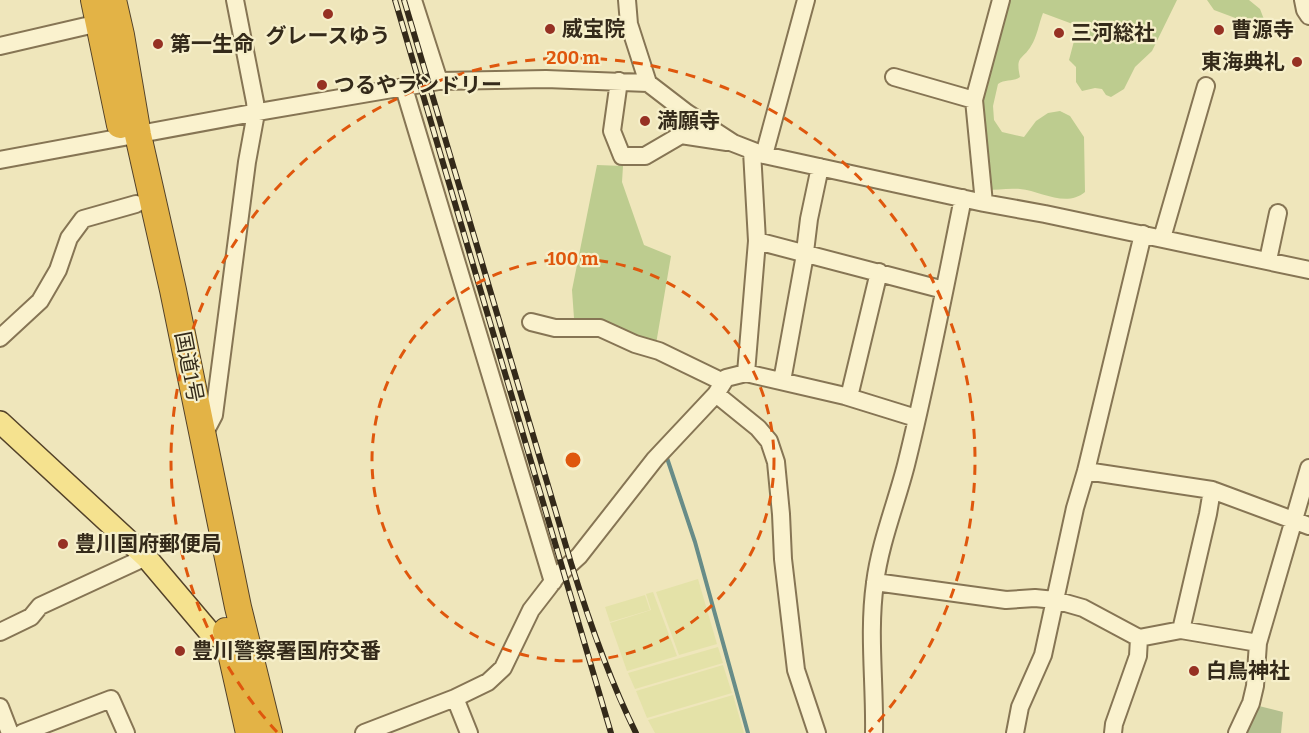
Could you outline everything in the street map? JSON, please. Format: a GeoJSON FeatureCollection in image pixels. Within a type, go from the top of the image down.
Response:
{"type":"FeatureCollection","features":[{"type":"Feature","properties":{"kind":"highway","name":"国道1号"},"geometry":{"type":"LineString","coordinates":[[113,0],[121,35],[136,204],[236,637],[269,733]]}},
{"type":"Feature","properties":{"kind":"highway","name":"国道1号"},"geometry":{"type":"LineString","coordinates":[[96,12],[173,290],[203,437],[236,637],[249,733]]}},
{"type":"Feature","properties":{"kind":"main road"},"geometry":{"type":"LineString","coordinates":[[0,422],[146,557],[212,635],[236,637]]}},
{"type":"Feature","properties":{"kind":"street"},"geometry":{"type":"LineString","coordinates":[[203,437],[214,415],[247,162],[256,113],[235,0]]}},
{"type":"Feature","properties":{"kind":"street"},"geometry":{"type":"LineString","coordinates":[[413,0],[439,81]]}},
{"type":"Feature","properties":{"kind":"street"},"geometry":{"type":"LineString","coordinates":[[627,0],[629,24],[648,83]]}},
{"type":"Feature","properties":{"kind":"street"},"geometry":{"type":"LineString","coordinates":[[746,373],[757,241],[758,153],[806,0]]}},
{"type":"Feature","properties":{"kind":"street"},"geometry":{"type":"LineString","coordinates":[[984,203],[974,100],[1001,0]]}},
{"type":"Feature","properties":{"kind":"street"},"geometry":{"type":"LineString","coordinates":[[1304,0],[1305,10],[1309,16]]}},
{"type":"Feature","properties":{"kind":"street"},"geometry":{"type":"LineString","coordinates":[[0,46],[96,12]]}},
{"type":"Feature","properties":{"kind":"street"},"geometry":{"type":"LineString","coordinates":[[894,77],[974,100]]}},
{"type":"Feature","properties":{"kind":"street"},"geometry":{"type":"LineString","coordinates":[[0,160],[439,81],[546,79],[648,83],[687,113],[733,143],[758,153],[984,203],[1309,270]]}},
{"type":"Feature","properties":{"kind":"street"},"geometry":{"type":"LineString","coordinates":[[619,81],[612,131],[622,156],[645,156],[681,135],[733,143]]}},
{"type":"Feature","properties":{"kind":"street"},"geometry":{"type":"LineString","coordinates":[[1162,238],[1206,86]]}},
{"type":"Feature","properties":{"kind":"street"},"geometry":{"type":"LineString","coordinates":[[404,88],[553,582]]}},
{"type":"Feature","properties":{"kind":"street"},"geometry":{"type":"LineString","coordinates":[[782,381],[820,167]]}},
{"type":"Feature","properties":{"kind":"street"},"geometry":{"type":"LineString","coordinates":[[874,733],[872,650],[875,582],[906,465],[963,198]]}},
{"type":"Feature","properties":{"kind":"street"},"geometry":{"type":"LineString","coordinates":[[0,338],[40,300],[58,270],[69,238],[83,219],[136,204]]}},
{"type":"Feature","properties":{"kind":"street"},"geometry":{"type":"LineString","coordinates":[[1268,260],[1278,213]]}},
{"type":"Feature","properties":{"kind":"street"},"geometry":{"type":"LineString","coordinates":[[1015,733],[1020,707],[1042,655],[1143,234]]}},
{"type":"Feature","properties":{"kind":"street"},"geometry":{"type":"LineString","coordinates":[[757,241],[944,290]]}},
{"type":"Feature","properties":{"kind":"street"},"geometry":{"type":"LineString","coordinates":[[849,397],[879,272]]}},
{"type":"Feature","properties":{"kind":"street"},"geometry":{"type":"LineString","coordinates":[[531,322],[555,328],[600,328],[635,344],[659,351],[720,388],[769,441],[776,462],[783,559],[796,670],[817,733]]}},
{"type":"Feature","properties":{"kind":"street"},"geometry":{"type":"LineString","coordinates":[[364,733],[454,698],[488,682],[503,668],[531,610],[553,582],[579,556],[655,459],[720,388],[726,378],[746,373],[849,397],[916,418]]}},
{"type":"Feature","properties":{"kind":"street"},"geometry":{"type":"LineString","coordinates":[[1237,733],[1251,703],[1255,686],[1258,643],[1301,523],[1309,468]]}},
{"type":"Feature","properties":{"kind":"street"},"geometry":{"type":"LineString","coordinates":[[1086,471],[1212,490],[1301,523]]}},
{"type":"Feature","properties":{"kind":"street"},"geometry":{"type":"LineString","coordinates":[[1180,630],[1212,490]]}},
{"type":"Feature","properties":{"kind":"street"},"geometry":{"type":"LineString","coordinates":[[0,632],[31,617],[40,606],[146,557]]}},
{"type":"Feature","properties":{"kind":"street"},"geometry":{"type":"LineString","coordinates":[[875,582],[1006,600],[1035,598],[1055,600],[1083,608],[1139,638],[1180,630],[1258,643]]}},
{"type":"Feature","properties":{"kind":"street"},"geometry":{"type":"LineString","coordinates":[[1113,733],[1114,724],[1138,656],[1139,638]]}},
{"type":"Feature","properties":{"kind":"street"},"geometry":{"type":"LineString","coordinates":[[454,698],[469,733]]}},
{"type":"Feature","properties":{"kind":"street"},"geometry":{"type":"LineString","coordinates":[[22,733],[111,699],[126,733]]}},
{"type":"Feature","properties":{"kind":"street"},"geometry":{"type":"LineString","coordinates":[[0,707],[10,733]]}},
{"type":"Feature","properties":{"kind":"shaded area"},"geometry":{"type":"Polygon","coordinates":[[[698,579],[717,644],[679,655],[656,592],[698,579]]]}},
{"type":"Feature","properties":{"kind":"shaded area"},"geometry":{"type":"Polygon","coordinates":[[[653,592],[677,656],[627,671],[610,623],[651,610],[646,594],[653,592]]]}},
{"type":"Feature","properties":{"kind":"shaded area"},"geometry":{"type":"Polygon","coordinates":[[[645,595],[650,610],[610,622],[605,607],[645,595]]]}},
{"type":"Feature","properties":{"kind":"shaded area"},"geometry":{"type":"Polygon","coordinates":[[[718,647],[723,663],[635,689],[628,673],[718,647]]]}},
{"type":"Feature","properties":{"kind":"shaded area"},"geometry":{"type":"Polygon","coordinates":[[[723,665],[732,693],[647,718],[636,691],[723,665]]]}},
{"type":"Feature","properties":{"kind":"shaded area"},"geometry":{"type":"Polygon","coordinates":[[[733,695],[744,733],[655,733],[648,720],[733,695]]]}},
{"type":"Feature","properties":{"kind":"green space"},"geometry":{"type":"Polygon","coordinates":[[[1006,0],[1177,0],[1152,51],[1135,67],[1124,89],[1111,97],[1106,95],[1102,89],[1082,91],[1076,82],[1076,67],[1069,60],[1078,26],[1043,13],[1033,42],[1019,61],[1020,77],[998,84],[993,106],[994,120],[1002,132],[1024,137],[1036,121],[1048,113],[1060,111],[1070,116],[1084,137],[1085,192],[1078,197],[1062,199],[1020,189],[985,190],[977,101],[1006,0]]]}},
{"type":"Feature","properties":{"kind":"green space"},"geometry":{"type":"Polygon","coordinates":[[[1207,0],[1249,0],[1260,9],[1265,22],[1262,28],[1214,10],[1207,0]]]}},
{"type":"Feature","properties":{"kind":"green space"},"geometry":{"type":"Polygon","coordinates":[[[597,165],[623,166],[622,182],[644,245],[671,256],[656,344],[600,319],[574,318],[572,290],[597,165]]]}},
{"type":"Feature","properties":{"kind":"green space"},"geometry":{"type":"Polygon","coordinates":[[[1255,705],[1283,712],[1281,733],[1243,733],[1255,705]]]}},
{"type":"Feature","properties":{"kind":"waterway"},"geometry":{"type":"LineString","coordinates":[[667,458],[695,542],[748,733]]}},
{"type":"Feature","properties":{"kind":"railway"},"geometry":{"type":"LineString","coordinates":[[395,0],[611,733]]}},
{"type":"Feature","properties":{"kind":"railway"},"geometry":{"type":"LineString","coordinates":[[404,0],[578,585],[608,671],[636,733]]}},
{"type":"Feature","properties":{"kind":"place","name":"グレースゆう"},"geometry":{"type":"Point","coordinates":[328,14]}},
{"type":"Feature","properties":{"kind":"place","name":"威宝院"},"geometry":{"type":"Point","coordinates":[550,29]}},
{"type":"Feature","properties":{"kind":"place","name":"曹源寺"},"geometry":{"type":"Point","coordinates":[1219,30]}},
{"type":"Feature","properties":{"kind":"place","name":"三河総社"},"geometry":{"type":"Point","coordinates":[1059,33]}},
{"type":"Feature","properties":{"kind":"place","name":"第一生命"},"geometry":{"type":"Point","coordinates":[158,44]}},
{"type":"Feature","properties":{"kind":"place","name":"東海典礼"},"geometry":{"type":"Point","coordinates":[1297,62]}},
{"type":"Feature","properties":{"kind":"place","name":"つるやランドリー"},"geometry":{"type":"Point","coordinates":[322,85]}},
{"type":"Feature","properties":{"kind":"place","name":"満願寺"},"geometry":{"type":"Point","coordinates":[645,121]}},
{"type":"Feature","properties":{"kind":"place","name":"豊川国府郵便局"},"geometry":{"type":"Point","coordinates":[63,544]}},
{"type":"Feature","properties":{"kind":"place","name":"豊川警察署国府交番"},"geometry":{"type":"Point","coordinates":[180,651]}},
{"type":"Feature","properties":{"kind":"place","name":"白鳥神社"},"geometry":{"type":"Point","coordinates":[1194,671]}}]}
